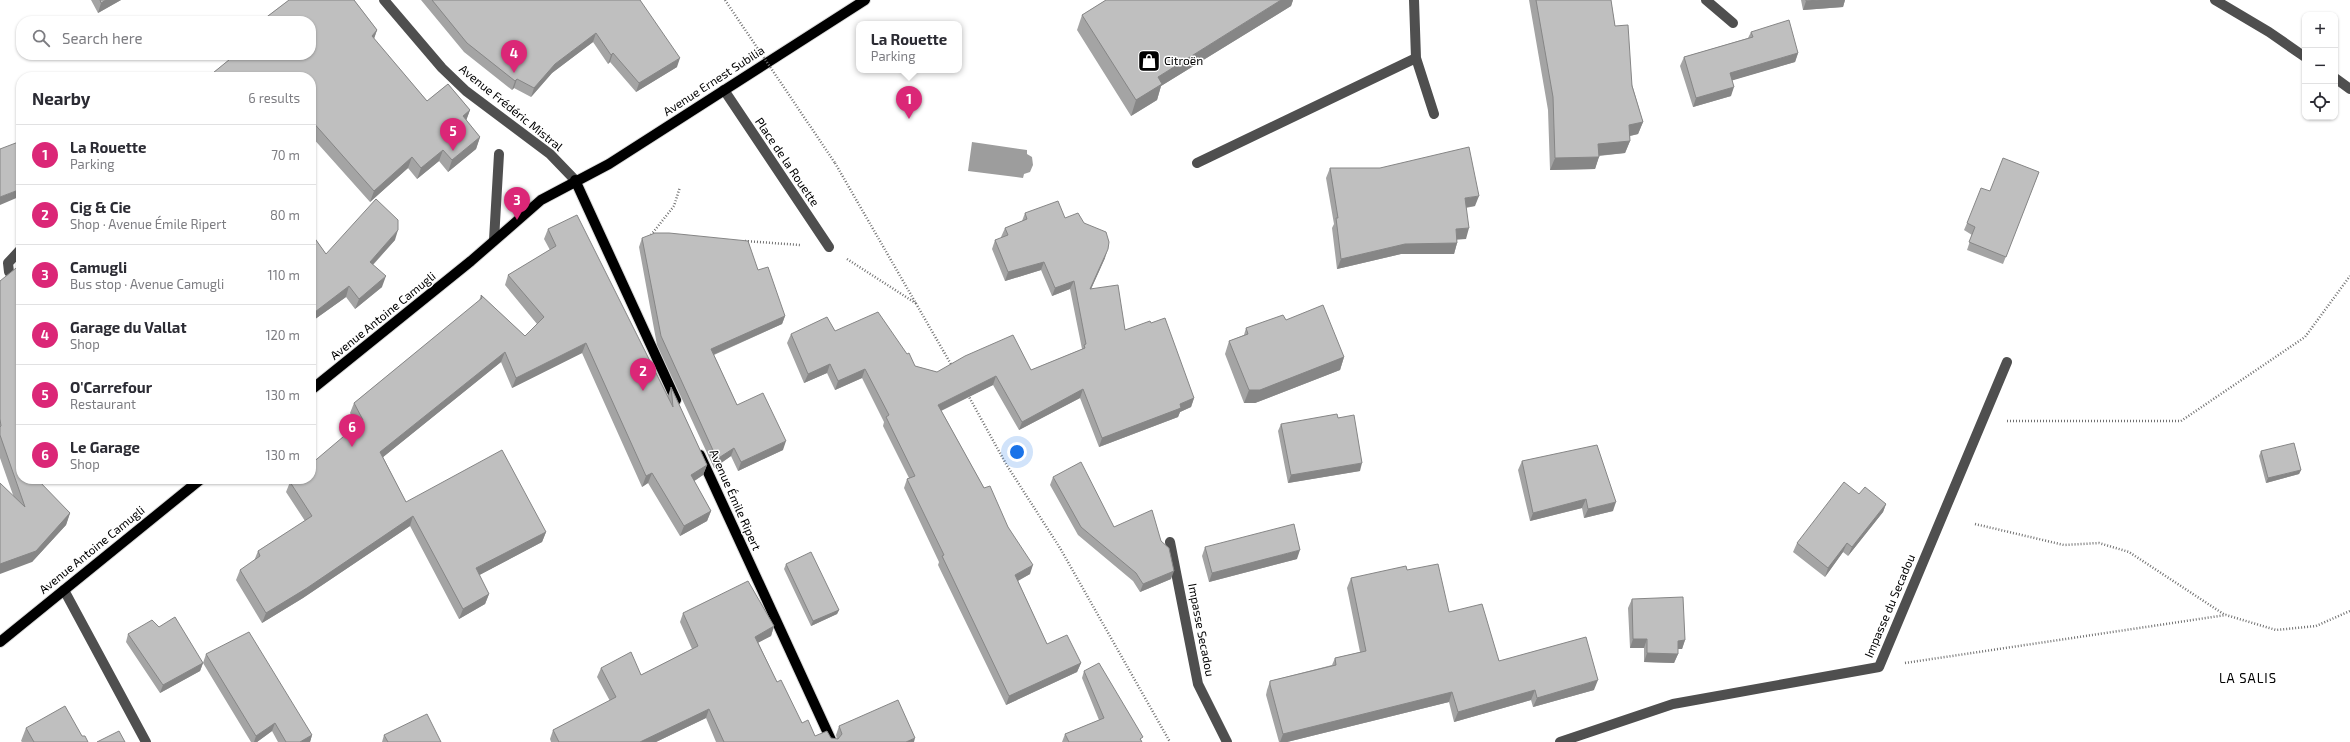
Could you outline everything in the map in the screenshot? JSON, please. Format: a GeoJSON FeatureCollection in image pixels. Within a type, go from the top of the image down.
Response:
{"type":"FeatureCollection","features":[{"type":"Feature","properties":{"kind":"main road","name":"Avenue Ernest Subilia"},"geometry":{"type":"LineString","coordinates":[[494,240],[540,200],[575,180],[610,164],[865,0]]}},
{"type":"Feature","properties":{"kind":"main road"},"geometry":{"type":"LineString","coordinates":[[575,180],[680,410]]}},
{"type":"Feature","properties":{"kind":"main road","name":"Avenue Antoine Camugli"},"geometry":{"type":"LineString","coordinates":[[316,386],[471,261],[494,240]]}},
{"type":"Feature","properties":{"kind":"main road","name":"Avenue Émile Ripert"},"geometry":{"type":"LineString","coordinates":[[697,446],[832,742]]}},
{"type":"Feature","properties":{"kind":"main road","name":"Avenue Antoine Camugli"},"geometry":{"type":"LineString","coordinates":[[0,642],[195,484]]}},
{"type":"Feature","properties":{"kind":"street","name":"Avenue Frédéric Mistral"},"geometry":{"type":"LineString","coordinates":[[384,0],[442,68],[466,91],[550,154],[575,180]]}},
{"type":"Feature","properties":{"kind":"street"},"geometry":{"type":"LineString","coordinates":[[1414,0],[1416,58],[1434,114]]}},
{"type":"Feature","properties":{"kind":"street"},"geometry":{"type":"LineString","coordinates":[[1706,0],[1733,23]]}},
{"type":"Feature","properties":{"kind":"street"},"geometry":{"type":"LineString","coordinates":[[2215,0],[2269,32],[2302,55]]}},
{"type":"Feature","properties":{"kind":"street"},"geometry":{"type":"LineString","coordinates":[[1197,163],[1416,58]]}},
{"type":"Feature","properties":{"kind":"street"},"geometry":{"type":"LineString","coordinates":[[2338,80],[2350,89]]}},
{"type":"Feature","properties":{"kind":"street","name":"Place de la Rouette"},"geometry":{"type":"LineString","coordinates":[[724,90],[829,247]]}},
{"type":"Feature","properties":{"kind":"street"},"geometry":{"type":"LineString","coordinates":[[494,240],[499,154]]}},
{"type":"Feature","properties":{"kind":"street"},"geometry":{"type":"LineString","coordinates":[[9,272],[8,263],[16,254]]}},
{"type":"Feature","properties":{"kind":"street","name":"Impasse du Secadou"},"geometry":{"type":"LineString","coordinates":[[1560,742],[1673,704],[1879,667],[2007,362]]}},
{"type":"Feature","properties":{"kind":"street","name":"Impasse Secadou"},"geometry":{"type":"LineString","coordinates":[[1170,542],[1198,684],[1227,742]]}},
{"type":"Feature","properties":{"kind":"street"},"geometry":{"type":"LineString","coordinates":[[64,590],[146,742]]}},
{"type":"Feature","properties":{"kind":"path"},"geometry":{"type":"LineString","coordinates":[[725,0],[835,163],[918,304],[952,367]]}},
{"type":"Feature","properties":{"kind":"path"},"geometry":{"type":"LineString","coordinates":[[658,235],[651,235],[674,206],[680,187]]}},
{"type":"Feature","properties":{"kind":"path"},"geometry":{"type":"LineString","coordinates":[[744,241],[829,247],[918,304]]}},
{"type":"Feature","properties":{"kind":"path"},"geometry":{"type":"LineString","coordinates":[[1979,426],[2009,421],[2181,421],[2305,337],[2350,276]]}},
{"type":"Feature","properties":{"kind":"path"},"geometry":{"type":"LineString","coordinates":[[964,388],[1006,464],[1060,548],[1170,742]]}},
{"type":"Feature","properties":{"kind":"path"},"geometry":{"type":"LineString","coordinates":[[1975,524],[2064,545],[2099,543],[2128,552],[2226,616],[2276,630],[2316,626],[2350,611]]}},
{"type":"Feature","properties":{"kind":"path"},"geometry":{"type":"LineString","coordinates":[[1879,667],[2226,616]]}},
{"type":"Feature","properties":{"kind":"shaded area"},"geometry":{"type":"Polygon","coordinates":[[[972,142],[1027,150],[1027,154],[1032,157],[1033,165],[1030,172],[1024,174],[1023,178],[968,171],[972,142]]]}},
{"type":"Feature","properties":{"kind":"building"},"geometry":{"type":"Polygon","coordinates":[[[289,0],[354,0],[377,30],[372,36],[427,101],[448,84],[470,110],[463,116],[480,137],[452,160],[443,150],[421,168],[412,157],[374,191],[316,126],[316,72],[214,72],[229,60],[316,60],[316,16],[268,16],[289,0]]]}},
{"type":"Feature","properties":{"kind":"building"},"geometry":{"type":"Polygon","coordinates":[[[432,0],[640,0],[680,58],[639,83],[613,53],[611,55],[596,33],[555,64],[534,88],[517,79],[515,81],[467,43],[432,0]]]}},
{"type":"Feature","properties":{"kind":"building","name":"Citroën"},"geometry":{"type":"Polygon","coordinates":[[[1106,0],[1281,0],[1158,77],[1162,84],[1136,100],[1082,15],[1106,0]]]}},
{"type":"Feature","properties":{"kind":"building"},"geometry":{"type":"Polygon","coordinates":[[[1536,0],[1611,0],[1615,26],[1628,25],[1632,86],[1643,122],[1629,125],[1630,141],[1598,144],[1599,157],[1555,158],[1553,97],[1536,0]]]}},
{"type":"Feature","properties":{"kind":"building"},"geometry":{"type":"Polygon","coordinates":[[[1789,20],[1798,53],[1730,73],[1734,87],[1696,98],[1684,57],[1753,37],[1751,32],[1789,20]]]}},
{"type":"Feature","properties":{"kind":"building"},"geometry":{"type":"Polygon","coordinates":[[[16,143],[16,191],[0,197],[0,149],[16,143]]]}},
{"type":"Feature","properties":{"kind":"building"},"geometry":{"type":"Polygon","coordinates":[[[1469,147],[1479,196],[1465,198],[1469,228],[1456,229],[1457,243],[1405,244],[1341,259],[1336,218],[1338,218],[1330,168],[1380,168],[1469,147]]]}},
{"type":"Feature","properties":{"kind":"building"},"geometry":{"type":"Polygon","coordinates":[[[2003,158],[2039,172],[2006,257],[1969,242],[1975,227],[1967,223],[1981,188],[1990,191],[2003,158]]]}},
{"type":"Feature","properties":{"kind":"building"},"geometry":{"type":"Polygon","coordinates":[[[376,199],[398,220],[398,230],[370,262],[386,276],[359,299],[349,286],[316,311],[316,240],[326,254],[376,199]]]}},
{"type":"Feature","properties":{"kind":"building"},"geometry":{"type":"Polygon","coordinates":[[[1058,201],[1065,218],[1078,213],[1084,223],[1106,232],[1109,242],[1108,249],[1090,289],[1118,285],[1125,330],[1150,321],[1151,323],[1165,318],[1194,398],[1180,404],[1181,408],[1102,438],[1083,389],[1022,422],[996,376],[938,405],[984,488],[990,486],[1008,527],[1033,565],[1015,575],[1047,644],[1067,635],[1081,663],[1009,696],[907,479],[915,476],[886,417],[889,415],[865,369],[838,381],[830,364],[808,374],[791,334],[827,317],[835,331],[878,312],[907,354],[909,353],[915,366],[937,372],[965,356],[1013,335],[1031,370],[1085,348],[1084,345],[1086,344],[1074,281],[1055,288],[1044,262],[1008,272],[995,240],[1008,235],[1005,228],[1027,219],[1025,213],[1058,201]]]}},
{"type":"Feature","properties":{"kind":"building"},"geometry":{"type":"Polygon","coordinates":[[[577,215],[673,407],[671,387],[707,465],[691,475],[711,511],[684,526],[652,473],[646,476],[586,343],[516,378],[505,352],[380,452],[406,502],[502,450],[546,532],[476,568],[489,594],[463,609],[413,516],[307,588],[266,613],[240,570],[260,556],[258,551],[312,516],[291,484],[316,484],[316,460],[363,420],[354,403],[482,298],[481,295],[525,336],[544,317],[508,275],[556,246],[548,229],[577,215]]]}},
{"type":"Feature","properties":{"kind":"building"},"geometry":{"type":"Polygon","coordinates":[[[655,233],[748,241],[758,270],[768,267],[785,316],[711,349],[737,405],[763,393],[786,441],[741,462],[734,448],[717,459],[661,336],[642,238],[655,233]]]}},
{"type":"Feature","properties":{"kind":"building"},"geometry":{"type":"Polygon","coordinates":[[[16,268],[16,481],[0,435],[0,281],[16,268]]]}},
{"type":"Feature","properties":{"kind":"building"},"geometry":{"type":"Polygon","coordinates":[[[1323,305],[1344,357],[1260,390],[1249,390],[1229,341],[1248,334],[1246,328],[1283,315],[1286,320],[1323,305]]]}},
{"type":"Feature","properties":{"kind":"building"},"geometry":{"type":"Polygon","coordinates":[[[1337,414],[1338,418],[1354,415],[1362,463],[1291,475],[1281,424],[1337,414]]]}},
{"type":"Feature","properties":{"kind":"building"},"geometry":{"type":"Polygon","coordinates":[[[2294,443],[2301,470],[2268,478],[2261,451],[2294,443]]]}},
{"type":"Feature","properties":{"kind":"building"},"geometry":{"type":"Polygon","coordinates":[[[1597,445],[1616,502],[1588,509],[1586,499],[1533,513],[1522,461],[1597,445]]]}},
{"type":"Feature","properties":{"kind":"building"},"geometry":{"type":"Polygon","coordinates":[[[1081,462],[1114,527],[1152,510],[1161,541],[1169,548],[1174,571],[1143,584],[1136,573],[1081,527],[1053,477],[1081,462]]]}},
{"type":"Feature","properties":{"kind":"building"},"geometry":{"type":"Polygon","coordinates":[[[1844,482],[1859,494],[1865,487],[1886,504],[1852,547],[1847,543],[1828,568],[1797,543],[1844,482]]]}},
{"type":"Feature","properties":{"kind":"building"},"geometry":{"type":"Polygon","coordinates":[[[0,483],[25,507],[17,484],[42,484],[70,513],[36,551],[0,564],[0,483]]]}},
{"type":"Feature","properties":{"kind":"building"},"geometry":{"type":"Polygon","coordinates":[[[1294,524],[1300,550],[1212,573],[1205,547],[1294,524]]]}},
{"type":"Feature","properties":{"kind":"building"},"geometry":{"type":"Polygon","coordinates":[[[811,552],[839,610],[813,621],[786,564],[811,552]]]}},
{"type":"Feature","properties":{"kind":"building"},"geometry":{"type":"Polygon","coordinates":[[[1438,564],[1449,612],[1482,604],[1499,661],[1586,637],[1598,680],[1537,698],[1535,690],[1458,712],[1452,692],[1283,734],[1270,681],[1336,665],[1335,658],[1366,651],[1351,578],[1406,566],[1407,570],[1438,564]]]}},
{"type":"Feature","properties":{"kind":"building"},"geometry":{"type":"Polygon","coordinates":[[[748,581],[774,626],[755,637],[777,682],[781,680],[802,723],[808,720],[815,736],[827,731],[831,738],[838,739],[842,734],[839,726],[898,700],[915,738],[906,742],[724,742],[709,709],[640,742],[559,742],[553,730],[616,697],[601,668],[631,652],[641,675],[698,646],[683,613],[748,581]]]}},
{"type":"Feature","properties":{"kind":"building"},"geometry":{"type":"Polygon","coordinates":[[[1683,597],[1685,640],[1678,641],[1678,654],[1647,653],[1647,639],[1633,639],[1632,599],[1683,597]]]}},
{"type":"Feature","properties":{"kind":"building"},"geometry":{"type":"Polygon","coordinates":[[[175,617],[203,663],[163,685],[128,634],[152,620],[159,627],[175,617]]]}},
{"type":"Feature","properties":{"kind":"building"},"geometry":{"type":"Polygon","coordinates":[[[249,632],[312,735],[300,742],[286,742],[275,723],[256,736],[206,654],[249,632]]]}},
{"type":"Feature","properties":{"kind":"building"},"geometry":{"type":"Polygon","coordinates":[[[1099,663],[1143,737],[1140,739],[1142,742],[1069,742],[1065,734],[1104,718],[1084,671],[1099,663]]]}},
{"type":"Feature","properties":{"kind":"building"},"geometry":{"type":"Polygon","coordinates":[[[65,706],[82,736],[85,736],[88,742],[34,742],[26,728],[65,706]]]}},
{"type":"Feature","properties":{"kind":"building"},"geometry":{"type":"Polygon","coordinates":[[[427,714],[441,742],[388,742],[384,735],[427,714]]]}},
{"type":"Feature","properties":{"kind":"building"},"geometry":{"type":"Polygon","coordinates":[[[119,731],[125,742],[97,742],[119,731]]]}},
{"type":"Feature","properties":{"kind":"place","name":"Citroën"},"geometry":{"type":"Point","coordinates":[1149,61]}},
{"type":"Feature","properties":{"kind":"place","name":"Garage du Vallat"},"geometry":{"type":"Point","coordinates":[514,73]}},
{"type":"Feature","properties":{"kind":"place","name":"La Rouette"},"geometry":{"type":"Point","coordinates":[909,119]}},
{"type":"Feature","properties":{"kind":"place","name":"O'Carrefour"},"geometry":{"type":"Point","coordinates":[453,151]}},
{"type":"Feature","properties":{"kind":"place","name":"Camugli"},"geometry":{"type":"Point","coordinates":[517,220]}},
{"type":"Feature","properties":{"kind":"place","name":"Cig & Cie"},"geometry":{"type":"Point","coordinates":[643,391]}},
{"type":"Feature","properties":{"kind":"place","name":"Le Garage"},"geometry":{"type":"Point","coordinates":[352,447]}},
{"type":"Feature","properties":{"kind":"district","name":"LA SALIS"},"geometry":{"type":"Point","coordinates":[2248,678]}}]}
